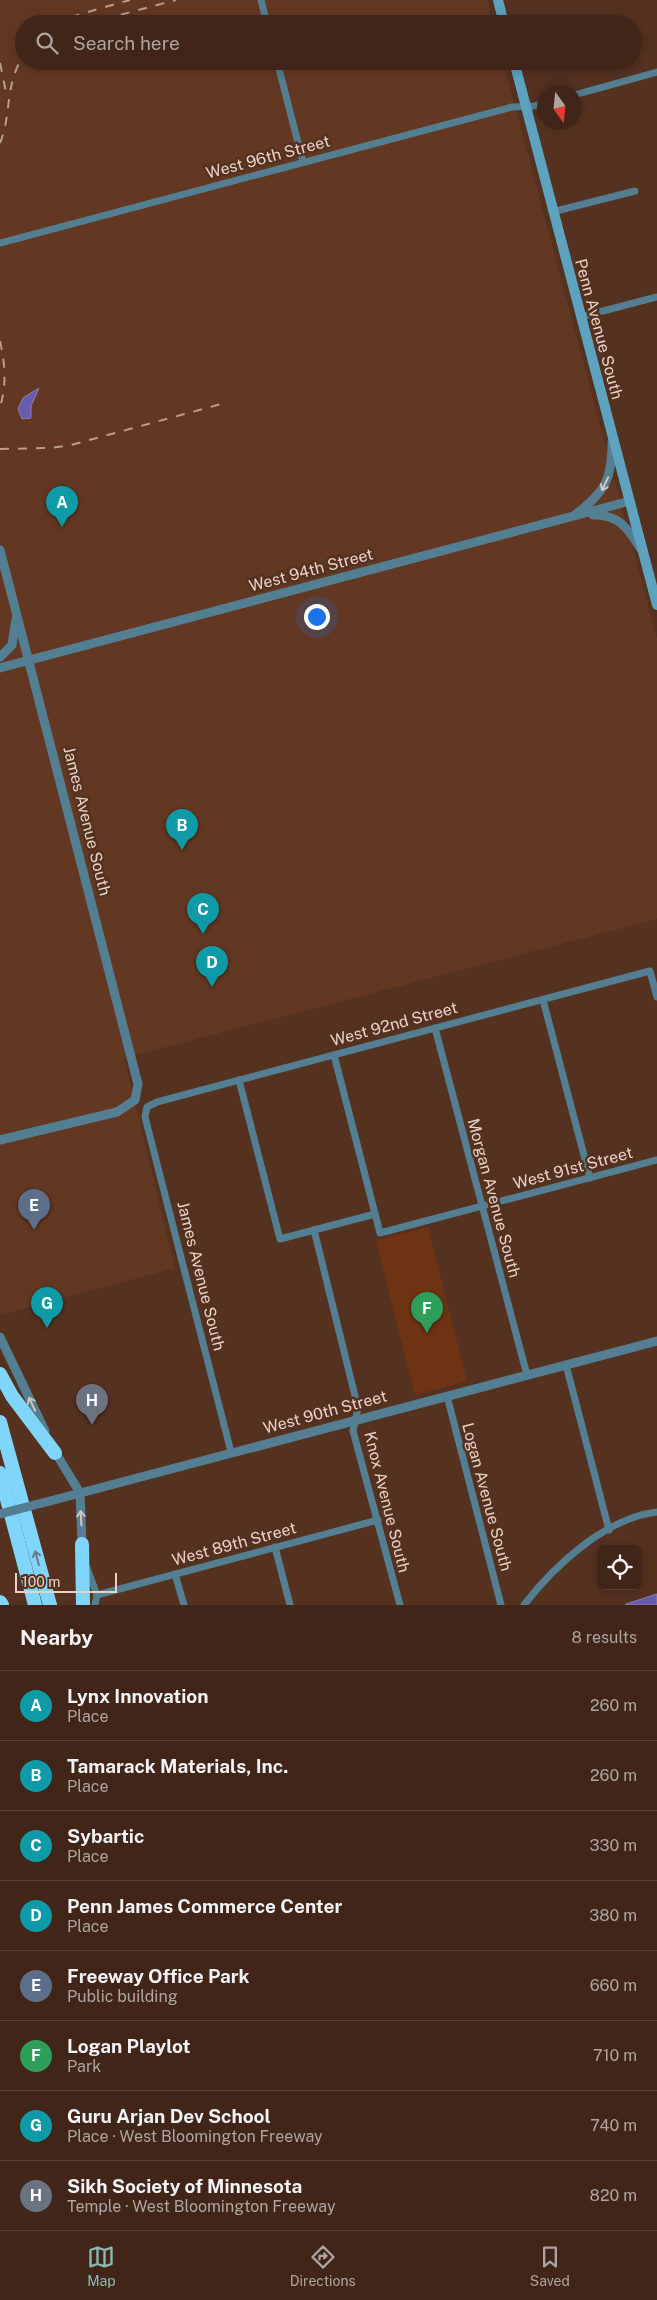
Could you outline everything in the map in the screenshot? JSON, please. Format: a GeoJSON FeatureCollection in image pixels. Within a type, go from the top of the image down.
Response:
{"type":"FeatureCollection","features":[{"type":"Feature","properties":{"kind":"highway"},"geometry":{"type":"LineString","coordinates":[[0,1374],[12,1396],[55,1453]]}},
{"type":"Feature","properties":{"kind":"highway"},"geometry":{"type":"LineString","coordinates":[[0,1422],[50,1605]]}},
{"type":"Feature","properties":{"kind":"highway"},"geometry":{"type":"LineString","coordinates":[[0,1473],[35,1605]]}},
{"type":"Feature","properties":{"kind":"highway"},"geometry":{"type":"LineString","coordinates":[[82,1544],[83,1605]]}},
{"type":"Feature","properties":{"kind":"main road"},"geometry":{"type":"LineString","coordinates":[[498,0],[502,15]]}},
{"type":"Feature","properties":{"kind":"main road","name":"Penn Avenue South"},"geometry":{"type":"LineString","coordinates":[[516,70],[552,212],[657,605]]}},
{"type":"Feature","properties":{"kind":"street"},"geometry":{"type":"LineString","coordinates":[[261,0],[265,15]]}},
{"type":"Feature","properties":{"kind":"street"},"geometry":{"type":"LineString","coordinates":[[279,70],[303,162]]}},
{"type":"Feature","properties":{"kind":"street"},"geometry":{"type":"LineString","coordinates":[[582,93],[657,72]]}},
{"type":"Feature","properties":{"kind":"street","name":"West 96th Street"},"geometry":{"type":"LineString","coordinates":[[0,243],[512,107],[537,104]]}},
{"type":"Feature","properties":{"kind":"street"},"geometry":{"type":"LineString","coordinates":[[552,212],[635,191]]}},
{"type":"Feature","properties":{"kind":"street"},"geometry":{"type":"LineString","coordinates":[[580,317],[657,297]]}},
{"type":"Feature","properties":{"kind":"street"},"geometry":{"type":"LineString","coordinates":[[572,516],[591,503],[603,490],[611,472],[612,438]]}},
{"type":"Feature","properties":{"kind":"street","name":"West 94th Street"},"geometry":{"type":"LineString","coordinates":[[0,668],[630,501]]}},
{"type":"Feature","properties":{"kind":"street"},"geometry":{"type":"LineString","coordinates":[[572,516],[602,515],[618,520],[630,532],[643,554]]}},
{"type":"Feature","properties":{"kind":"street","name":"James Avenue South"},"geometry":{"type":"LineString","coordinates":[[0,550],[138,1081],[135,1100],[117,1112],[0,1140]]}},
{"type":"Feature","properties":{"kind":"street"},"geometry":{"type":"LineString","coordinates":[[0,657],[12,645],[17,613]]}},
{"type":"Feature","properties":{"kind":"street","name":"West 92nd Street"},"geometry":{"type":"LineString","coordinates":[[147,1107],[157,1102],[650,971],[657,997]]}},
{"type":"Feature","properties":{"kind":"street"},"geometry":{"type":"LineString","coordinates":[[543,1000],[590,1178]]}},
{"type":"Feature","properties":{"kind":"street","name":"Morgan Avenue South"},"geometry":{"type":"LineString","coordinates":[[435,1028],[527,1375]]}},
{"type":"Feature","properties":{"kind":"street"},"geometry":{"type":"LineString","coordinates":[[239,1080],[280,1239],[375,1214],[334,1055]]}},
{"type":"Feature","properties":{"kind":"street","name":"James Avenue South"},"geometry":{"type":"LineString","coordinates":[[147,1107],[145,1117],[231,1452]]}},
{"type":"Feature","properties":{"kind":"street","name":"West 91st Street"},"geometry":{"type":"LineString","coordinates":[[375,1214],[380,1233],[657,1160]]}},
{"type":"Feature","properties":{"kind":"street","name":"Knox Avenue South"},"geometry":{"type":"LineString","coordinates":[[314,1230],[358,1408],[353,1431],[400,1605]]}},
{"type":"Feature","properties":{"kind":"street"},"geometry":{"type":"LineString","coordinates":[[0,1337],[55,1453],[80,1493],[82,1544],[88,1571],[97,1596],[94,1605]]}},
{"type":"Feature","properties":{"kind":"street","name":"West 90th Street"},"geometry":{"type":"LineString","coordinates":[[0,1514],[657,1341]]}},
{"type":"Feature","properties":{"kind":"street"},"geometry":{"type":"LineString","coordinates":[[566,1365],[609,1530]]}},
{"type":"Feature","properties":{"kind":"street","name":"Logan Avenue South"},"geometry":{"type":"LineString","coordinates":[[447,1396],[501,1605]]}},
{"type":"Feature","properties":{"kind":"street"},"geometry":{"type":"LineString","coordinates":[[524,1605],[558,1565],[580,1548],[609,1530],[657,1512]]}},
{"type":"Feature","properties":{"kind":"street","name":"West 89th Street"},"geometry":{"type":"LineString","coordinates":[[97,1596],[378,1520]]}},
{"type":"Feature","properties":{"kind":"street"},"geometry":{"type":"LineString","coordinates":[[275,1548],[290,1605]]}},
{"type":"Feature","properties":{"kind":"street"},"geometry":{"type":"LineString","coordinates":[[176,1574],[184,1605]]}},
{"type":"Feature","properties":{"kind":"shaded area"},"geometry":{"type":"Polygon","coordinates":[[[0,0],[487,0],[491,15],[15,15],[15,70],[505,70],[657,639],[657,919],[124,1058],[175,1268],[0,1315],[0,0]]]}},
{"type":"Feature","properties":{"kind":"shaded area"},"geometry":{"type":"Polygon","coordinates":[[[39,388],[31,406],[31,418],[22,419],[18,409],[23,398],[39,388]]]}},
{"type":"Feature","properties":{"kind":"shaded area"},"geometry":{"type":"Polygon","coordinates":[[[428,1227],[467,1381],[415,1395],[376,1240],[428,1227]]]}},
{"type":"Feature","properties":{"kind":"shaded area"},"geometry":{"type":"Polygon","coordinates":[[[657,1594],[657,1605],[625,1605],[626,1604],[657,1594]]]}},
{"type":"Feature","properties":{"kind":"railway"},"geometry":{"type":"LineString","coordinates":[[77,15],[130,0]]}},
{"type":"Feature","properties":{"kind":"railway"},"geometry":{"type":"LineString","coordinates":[[120,15],[176,0]]}},
{"type":"Feature","properties":{"kind":"railway"},"geometry":{"type":"LineString","coordinates":[[0,63],[6,92]]}},
{"type":"Feature","properties":{"kind":"railway"},"geometry":{"type":"LineString","coordinates":[[0,143],[17,70]]}},
{"type":"Feature","properties":{"kind":"railway"},"geometry":{"type":"LineString","coordinates":[[0,341],[4,374],[4,390],[0,407]]}},
{"type":"Feature","properties":{"kind":"railway"},"geometry":{"type":"LineString","coordinates":[[0,449],[51,448],[71,445],[225,403]]}},
{"type":"Feature","properties":{"kind":"place","name":"Lynx Innovation"},"geometry":{"type":"Point","coordinates":[62,527]}},
{"type":"Feature","properties":{"kind":"place","name":"Tamarack Materials, Inc."},"geometry":{"type":"Point","coordinates":[182,850]}},
{"type":"Feature","properties":{"kind":"place","name":"Sybartic"},"geometry":{"type":"Point","coordinates":[203,934]}},
{"type":"Feature","properties":{"kind":"place","name":"Penn James Commerce Center"},"geometry":{"type":"Point","coordinates":[212,987]}},
{"type":"Feature","properties":{"kind":"place","name":"Freeway Office Park"},"geometry":{"type":"Point","coordinates":[34,1230]}},
{"type":"Feature","properties":{"kind":"place","name":"Guru Arjan Dev School"},"geometry":{"type":"Point","coordinates":[47,1328]}},
{"type":"Feature","properties":{"kind":"place","name":"Logan Playlot"},"geometry":{"type":"Point","coordinates":[427,1333]}},
{"type":"Feature","properties":{"kind":"place","name":"Sikh Society of Minnesota"},"geometry":{"type":"Point","coordinates":[92,1425]}}]}
